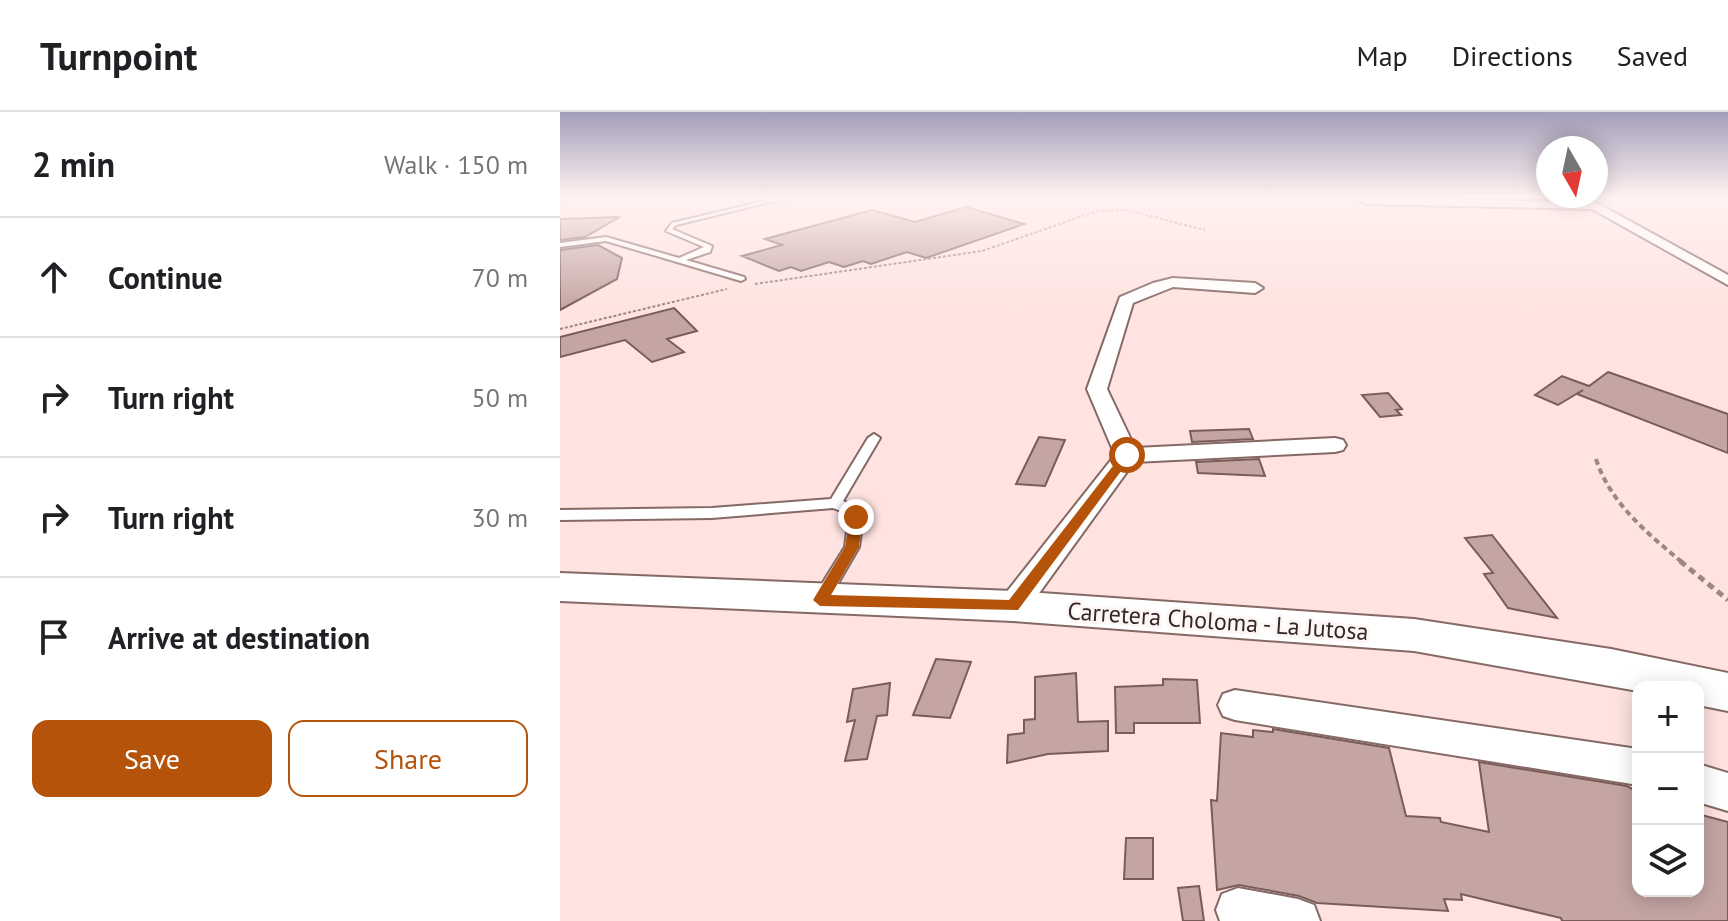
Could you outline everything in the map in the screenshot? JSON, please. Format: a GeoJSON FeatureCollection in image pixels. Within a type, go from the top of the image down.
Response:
{"type":"FeatureCollection","features":[{"type":"Feature","properties":{"kind":"street"},"geometry":{"type":"LineString","coordinates":[[1645,235],[1728,281]]}},
{"type":"Feature","properties":{"kind":"street"},"geometry":{"type":"LineString","coordinates":[[1127,455],[1097,389],[1126,300],[1156,284],[1174,281],[1255,288]]}},
{"type":"Feature","properties":{"kind":"street"},"geometry":{"type":"LineString","coordinates":[[1127,455],[1335,445]]}},
{"type":"Feature","properties":{"kind":"street"},"geometry":{"type":"LineString","coordinates":[[1013,606],[1127,455]]}},
{"type":"Feature","properties":{"kind":"street","name":"Carretera Choloma - La Jutosa"},"geometry":{"type":"LineString","coordinates":[[560,587],[1013,606],[1414,635],[1611,667],[1728,692]]}},
{"type":"Feature","properties":{"kind":"street"},"geometry":{"type":"LineString","coordinates":[[1235,705],[1632,766]]}},
{"type":"Feature","properties":{"kind":"street"},"geometry":{"type":"LineString","coordinates":[[1704,785],[1728,792]]}},
{"type":"Feature","properties":{"kind":"street"},"geometry":{"type":"LineString","coordinates":[[1238,910],[1298,921]]}},
{"type":"Feature","properties":{"kind":"lane"},"geometry":{"type":"LineString","coordinates":[[678,261],[707,250],[708,246],[680,235]]}},
{"type":"Feature","properties":{"kind":"lane"},"geometry":{"type":"LineString","coordinates":[[560,245],[606,239],[739,283]]}},
{"type":"Feature","properties":{"kind":"lane"},"geometry":{"type":"LineString","coordinates":[[835,503],[874,438]]}},
{"type":"Feature","properties":{"kind":"lane"},"geometry":{"type":"LineString","coordinates":[[560,515],[712,513],[835,503],[851,510],[856,517],[852,547],[820,600]]}},
{"type":"Feature","properties":{"kind":"path"},"geometry":{"type":"LineString","coordinates":[[750,285],[982,251],[1029,235]]}},
{"type":"Feature","properties":{"kind":"path"},"geometry":{"type":"LineString","coordinates":[[560,329],[739,283]]}},
{"type":"Feature","properties":{"kind":"path"},"geometry":{"type":"LineString","coordinates":[[1596,459],[1598,474],[1632,515],[1662,545],[1728,600]]}},
{"type":"Feature","properties":{"kind":"building"},"geometry":{"type":"Polygon","coordinates":[[[560,235],[589,235],[585,237],[560,240],[560,235]]]}},
{"type":"Feature","properties":{"kind":"building"},"geometry":{"type":"Polygon","coordinates":[[[781,235],[993,235],[926,258],[907,252],[871,264],[863,261],[844,267],[829,262],[801,271],[791,267],[779,271],[742,256],[782,245],[765,239],[781,235]]]}},
{"type":"Feature","properties":{"kind":"building"},"geometry":{"type":"Polygon","coordinates":[[[598,245],[622,258],[617,279],[560,310],[560,250],[598,245]]]}},
{"type":"Feature","properties":{"kind":"building"},"geometry":{"type":"Polygon","coordinates":[[[674,308],[697,331],[667,339],[684,352],[652,362],[625,340],[560,357],[560,337],[674,308]]]}},
{"type":"Feature","properties":{"kind":"building"},"geometry":{"type":"Polygon","coordinates":[[[1608,372],[1728,414],[1728,453],[1577,394],[1583,390],[1558,405],[1535,395],[1562,376],[1589,386],[1608,372]]]}},
{"type":"Feature","properties":{"kind":"building"},"geometry":{"type":"Polygon","coordinates":[[[1388,393],[1402,409],[1396,410],[1401,415],[1380,417],[1362,395],[1388,393]]]}},
{"type":"Feature","properties":{"kind":"building"},"geometry":{"type":"Polygon","coordinates":[[[1249,429],[1253,439],[1192,442],[1190,431],[1249,429]]]}},
{"type":"Feature","properties":{"kind":"building"},"geometry":{"type":"Polygon","coordinates":[[[1039,437],[1065,440],[1045,486],[1016,484],[1039,437]]]}},
{"type":"Feature","properties":{"kind":"building"},"geometry":{"type":"Polygon","coordinates":[[[1259,459],[1265,476],[1198,473],[1196,462],[1259,459]]]}},
{"type":"Feature","properties":{"kind":"building"},"geometry":{"type":"Polygon","coordinates":[[[1492,535],[1557,618],[1508,608],[1484,574],[1493,573],[1465,538],[1492,535]]]}},
{"type":"Feature","properties":{"kind":"building"},"geometry":{"type":"Polygon","coordinates":[[[936,659],[971,662],[950,718],[913,715],[936,659]]]}},
{"type":"Feature","properties":{"kind":"building"},"geometry":{"type":"Polygon","coordinates":[[[1076,673],[1078,722],[1108,721],[1108,751],[1048,754],[1007,763],[1008,735],[1024,733],[1024,720],[1035,719],[1035,677],[1076,673]]]}},
{"type":"Feature","properties":{"kind":"building"},"geometry":{"type":"Polygon","coordinates":[[[1163,679],[1197,680],[1200,723],[1134,723],[1134,733],[1116,733],[1115,687],[1163,685],[1163,679]]]}},
{"type":"Feature","properties":{"kind":"building"},"geometry":{"type":"Polygon","coordinates":[[[890,683],[887,715],[877,716],[867,759],[845,761],[855,720],[847,722],[853,689],[890,683]]]}},
{"type":"Feature","properties":{"kind":"building"},"geometry":{"type":"Polygon","coordinates":[[[1273,729],[1389,748],[1406,816],[1440,818],[1441,822],[1489,832],[1479,762],[1627,786],[1632,789],[1632,897],[1704,897],[1704,816],[1728,822],[1728,921],[1562,921],[1561,918],[1461,894],[1462,900],[1444,899],[1448,911],[1317,903],[1299,896],[1239,885],[1217,890],[1211,800],[1217,801],[1221,733],[1253,737],[1253,730],[1273,732],[1273,729]]]}},
{"type":"Feature","properties":{"kind":"building"},"geometry":{"type":"Polygon","coordinates":[[[1126,838],[1153,838],[1153,879],[1124,879],[1126,838]]]}},
{"type":"Feature","properties":{"kind":"building"},"geometry":{"type":"Polygon","coordinates":[[[1199,886],[1204,921],[1183,921],[1178,888],[1199,886]]]}},
{"type":"Feature","properties":{"kind":"route"},"geometry":{"type":"LineString","coordinates":[[856,517],[852,547],[820,600],[1013,606],[1127,455]]}}]}
